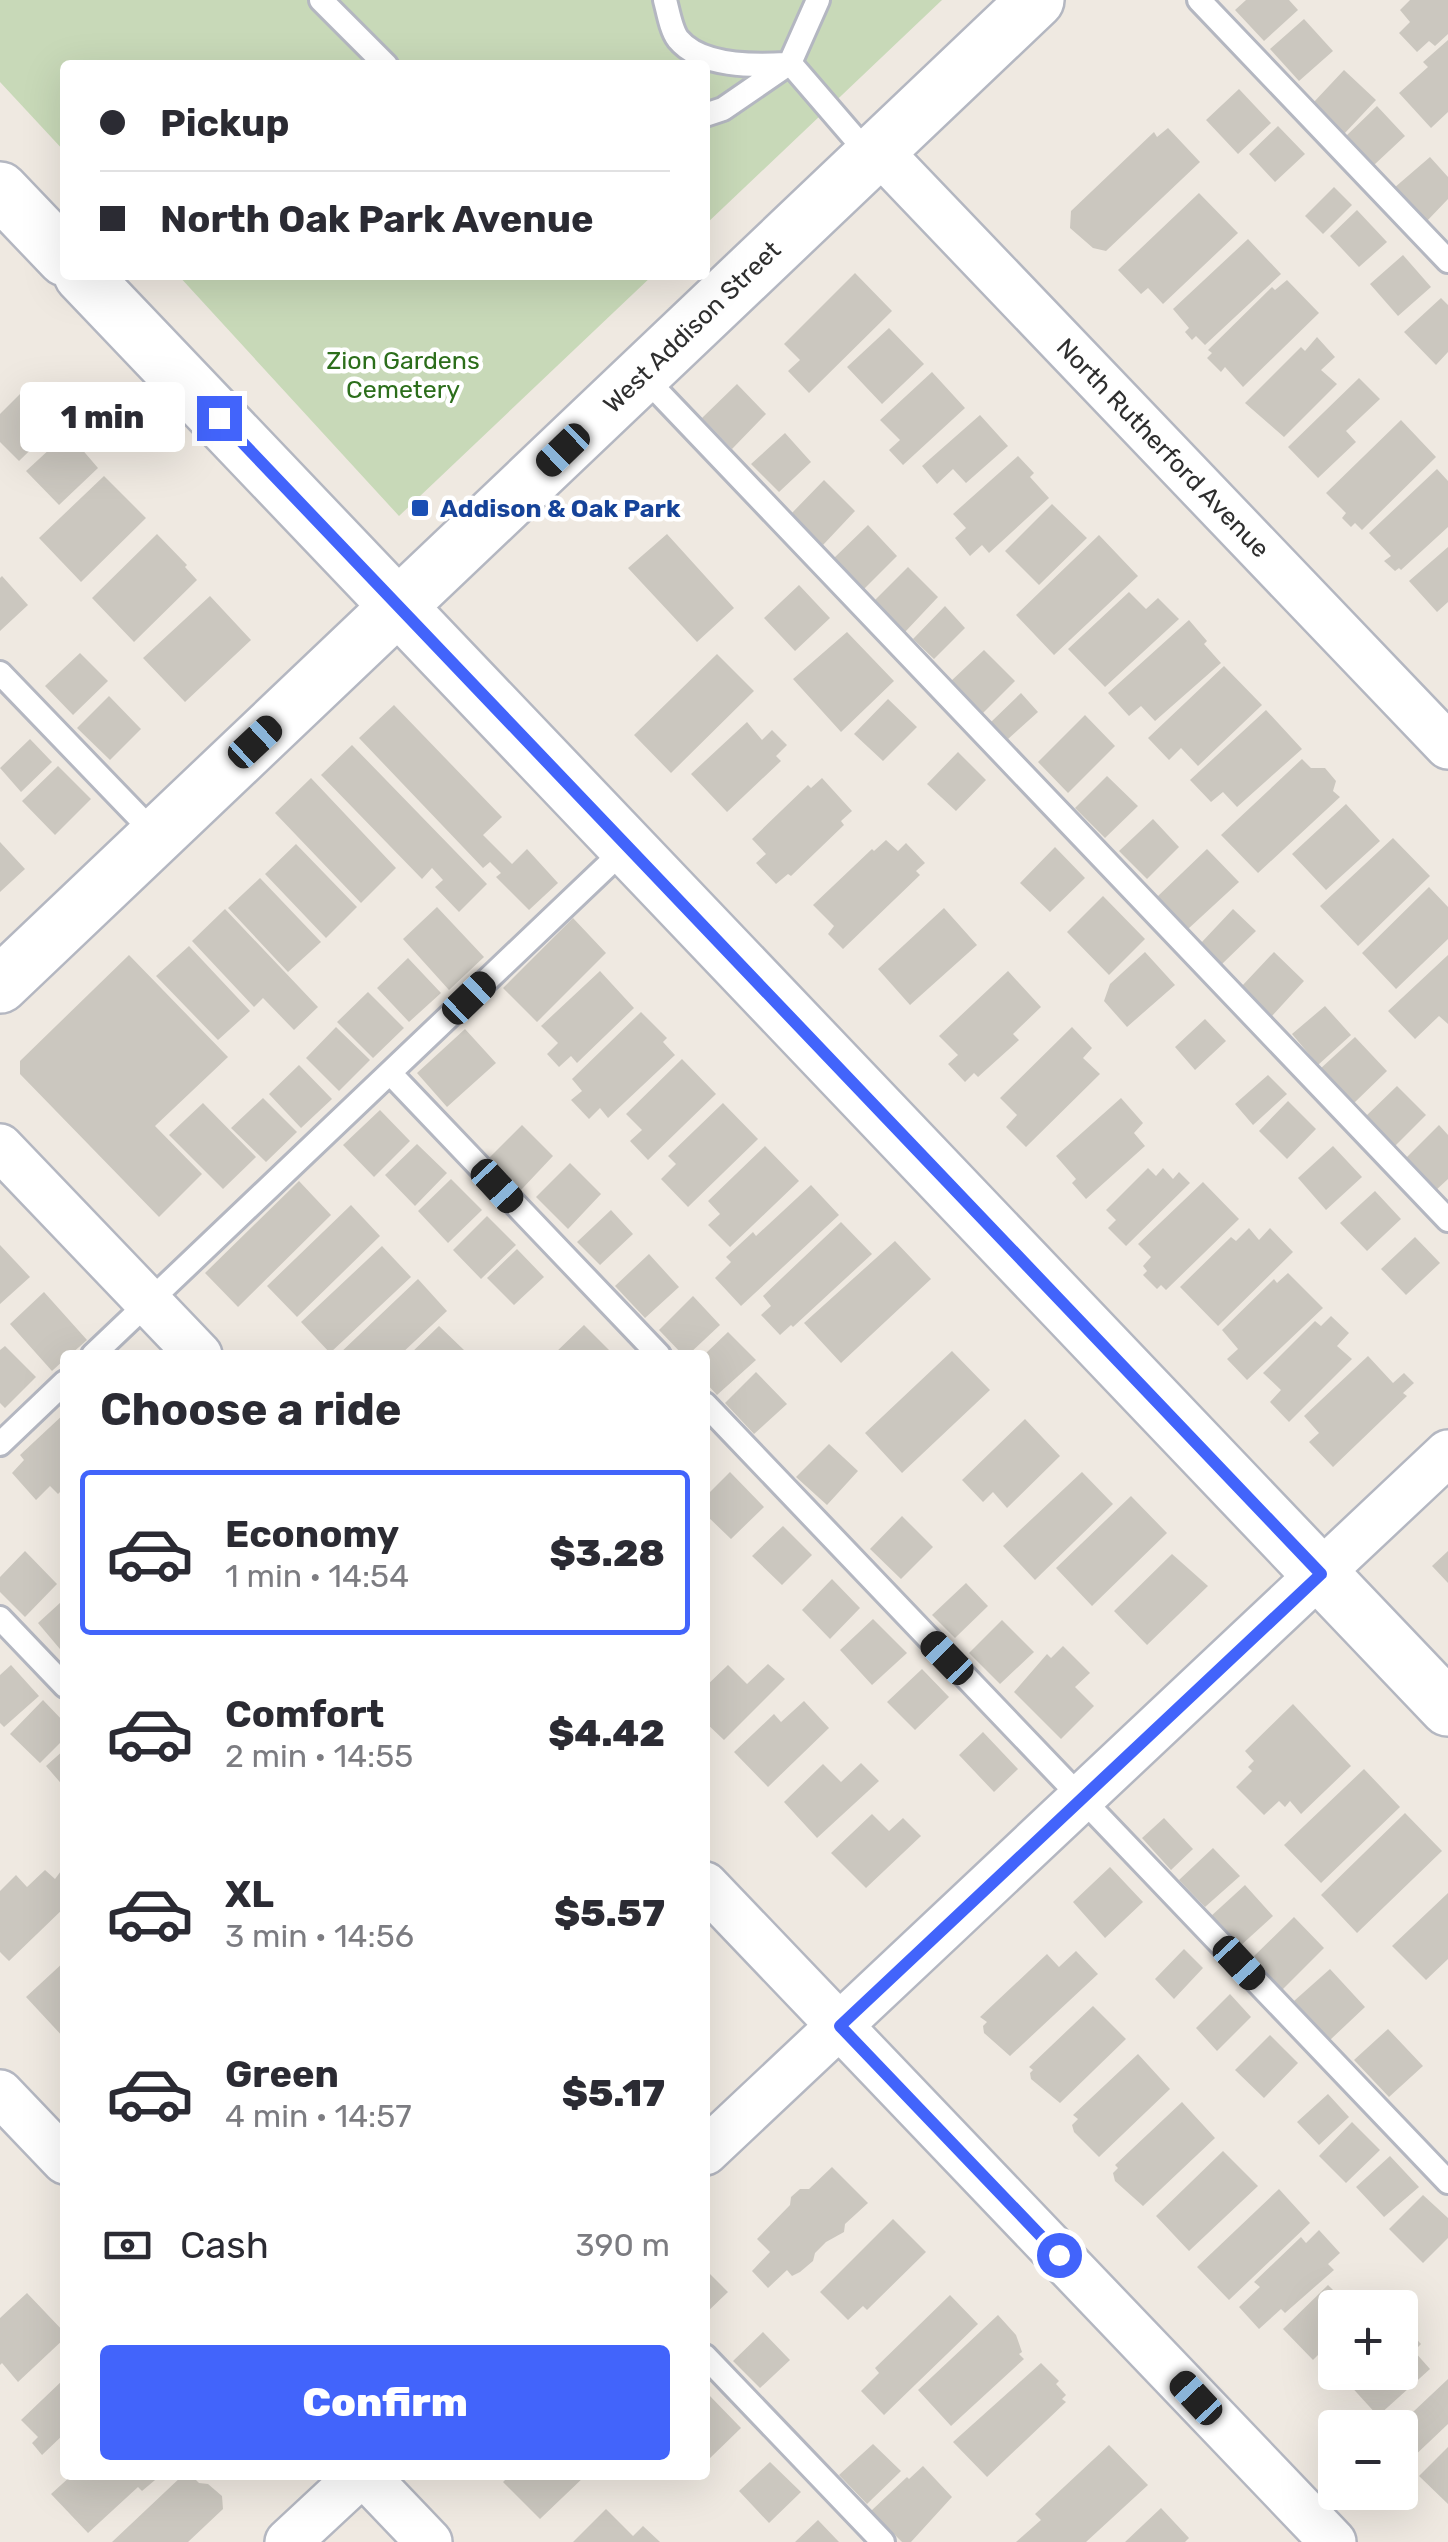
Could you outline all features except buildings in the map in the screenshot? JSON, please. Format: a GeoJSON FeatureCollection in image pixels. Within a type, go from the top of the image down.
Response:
{"type":"FeatureCollection","features":[{"type":"Feature","properties":{"kind":"street","name":"West Addison Street"},"geometry":{"type":"LineString","coordinates":[[0,985],[1036,0]]}},
{"type":"Feature","properties":{"kind":"street","name":"North Rutherford Avenue"},"geometry":{"type":"LineString","coordinates":[[875,154],[1448,746]]}},
{"type":"Feature","properties":{"kind":"street"},"geometry":{"type":"LineString","coordinates":[[0,190],[60,253]]}},
{"type":"Feature","properties":{"kind":"street"},"geometry":{"type":"LineString","coordinates":[[87,280],[1448,1708]]}},
{"type":"Feature","properties":{"kind":"street"},"geometry":{"type":"LineString","coordinates":[[0,1147],[194,1350]]}},
{"type":"Feature","properties":{"kind":"street"},"geometry":{"type":"LineString","coordinates":[[710,2147],[1448,1453]]}},
{"type":"Feature","properties":{"kind":"street"},"geometry":{"type":"LineString","coordinates":[[710,1889],[1333,2542]]}},
{"type":"Feature","properties":{"kind":"street"},"geometry":{"type":"LineString","coordinates":[[0,2093],[60,2156]]}},
{"type":"Feature","properties":{"kind":"street"},"geometry":{"type":"LineString","coordinates":[[288,2542],[357,2480]]}},
{"type":"Feature","properties":{"kind":"street"},"geometry":{"type":"LineString","coordinates":[[368,2480],[429,2542]]}},
{"type":"Feature","properties":{"kind":"lane"},"geometry":{"type":"LineString","coordinates":[[322,0],[381,60]]}},
{"type":"Feature","properties":{"kind":"lane"},"geometry":{"type":"LineString","coordinates":[[665,0],[677,38],[709,59],[752,66],[790,64],[875,154]]}},
{"type":"Feature","properties":{"kind":"lane"},"geometry":{"type":"LineString","coordinates":[[793,0],[807,28]]}},
{"type":"Feature","properties":{"kind":"lane"},"geometry":{"type":"LineString","coordinates":[[710,114],[790,64],[818,0]]}},
{"type":"Feature","properties":{"kind":"lane"},"geometry":{"type":"LineString","coordinates":[[1199,0],[1448,262]]}},
{"type":"Feature","properties":{"kind":"lane"},"geometry":{"type":"LineString","coordinates":[[642,375],[1448,1220]]}},
{"type":"Feature","properties":{"kind":"lane"},"geometry":{"type":"LineString","coordinates":[[0,673],[157,836]]}},
{"type":"Feature","properties":{"kind":"lane"},"geometry":{"type":"LineString","coordinates":[[98,1350],[627,847]]}},
{"type":"Feature","properties":{"kind":"lane"},"geometry":{"type":"LineString","coordinates":[[390,1073],[654,1350]]}},
{"type":"Feature","properties":{"kind":"lane"},"geometry":{"type":"LineString","coordinates":[[0,1444],[60,1387]]}},
{"type":"Feature","properties":{"kind":"lane"},"geometry":{"type":"LineString","coordinates":[[710,1409],[1448,2182]]}},
{"type":"Feature","properties":{"kind":"lane"},"geometry":{"type":"LineString","coordinates":[[0,1618],[60,1681]]}},
{"type":"Feature","properties":{"kind":"lane"},"geometry":{"type":"LineString","coordinates":[[710,2361],[883,2542]]}},
{"type":"Feature","properties":{"kind":"green space"},"geometry":{"type":"Polygon","coordinates":[[[0,0],[942,0],[710,220],[710,60],[60,60],[60,147],[0,82],[0,0]]]}},
{"type":"Feature","properties":{"kind":"green space","name":"Zion Gardens Cemetery"},"geometry":{"type":"Polygon","coordinates":[[[183,280],[648,280],[399,516],[183,280]]]}},
{"type":"Feature","properties":{"kind":"place","name":"Addison & Oak Park"},"geometry":{"type":"Point","coordinates":[420,508]}},
{"type":"Feature","properties":{"kind":"route"},"geometry":{"type":"LineString","coordinates":[[219,418],[1321,1574],[840,2026],[1059,2255]]}}]}
